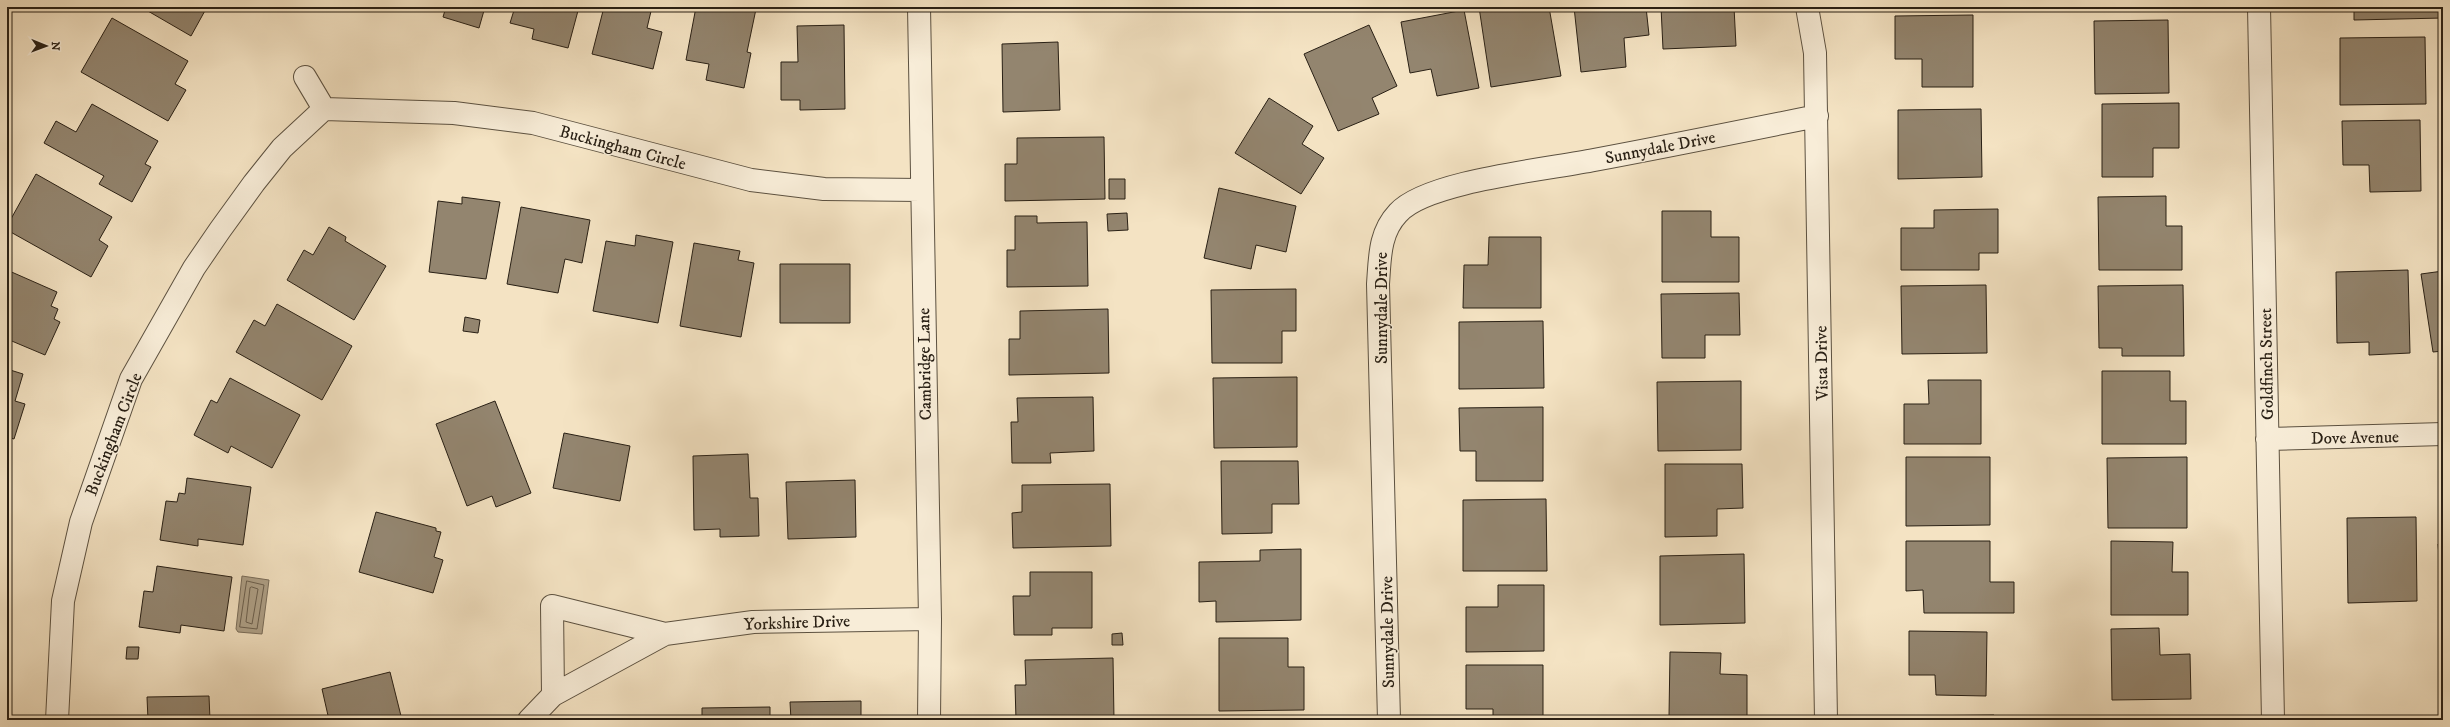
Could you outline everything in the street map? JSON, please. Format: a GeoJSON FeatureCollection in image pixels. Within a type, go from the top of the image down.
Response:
{"type":"FeatureCollection","features":[{"type":"Feature","properties":{"kind":"street","name":"Cambridge Lane"},"geometry":{"type":"LineString","coordinates":[[919,7],[920,190],[930,619],[929,720]]}},
{"type":"Feature","properties":{"kind":"street","name":"Vista Drive"},"geometry":{"type":"LineString","coordinates":[[1807,7],[1816,53],[1826,720]]}},
{"type":"Feature","properties":{"kind":"street","name":"Goldfinch Street"},"geometry":{"type":"LineString","coordinates":[[2259,7],[2273,720]]}},
{"type":"Feature","properties":{"kind":"street"},"geometry":{"type":"LineString","coordinates":[[305,77],[324,109]]}},
{"type":"Feature","properties":{"kind":"street","name":"Buckingham Circle"},"geometry":{"type":"LineString","coordinates":[[57,720],[63,601],[81,522],[131,379],[194,268],[220,230],[254,183],[282,148],[324,109],[448,113],[502,119],[534,124],[751,180],[824,189],[920,190]]}},
{"type":"Feature","properties":{"kind":"street","name":"Sunnydale Drive"},"geometry":{"type":"LineString","coordinates":[[1389,720],[1378,284],[1381,241],[1398,212],[1425,195],[1464,183],[1593,160],[1817,116]]}},
{"type":"Feature","properties":{"kind":"street","name":"Dove Avenue"},"geometry":{"type":"LineString","coordinates":[[2267,439],[2443,434]]}},
{"type":"Feature","properties":{"kind":"street","name":"Yorkshire Drive"},"geometry":{"type":"LineString","coordinates":[[553,695],[552,606],[665,634]]}},
{"type":"Feature","properties":{"kind":"street","name":"Yorkshire Drive"},"geometry":{"type":"LineString","coordinates":[[529,720],[553,695],[665,634],[753,622],[930,619]]}},
{"type":"Feature","properties":{"kind":"water"},"geometry":{"type":"Polygon","coordinates":[[[242,576],[269,580],[262,634],[238,632],[236,629],[242,576]]]}},
{"type":"Feature","properties":{"kind":"building"},"geometry":{"type":"Polygon","coordinates":[[[141,7],[207,7],[191,36],[141,7]]]}},
{"type":"Feature","properties":{"kind":"building"},"geometry":{"type":"Polygon","coordinates":[[[446,7],[485,7],[479,28],[443,17],[446,7]]]}},
{"type":"Feature","properties":{"kind":"building"},"geometry":{"type":"Polygon","coordinates":[[[515,7],[579,7],[568,48],[532,39],[534,29],[510,23],[515,7]]]}},
{"type":"Feature","properties":{"kind":"building"},"geometry":{"type":"Polygon","coordinates":[[[604,7],[652,7],[647,28],[662,32],[653,69],[592,54],[604,7]]]}},
{"type":"Feature","properties":{"kind":"building"},"geometry":{"type":"Polygon","coordinates":[[[696,7],[746,7],[756,9],[747,52],[751,53],[744,88],[706,80],[709,64],[686,60],[696,7]]]}},
{"type":"Feature","properties":{"kind":"building"},"geometry":{"type":"Polygon","coordinates":[[[1479,7],[1549,7],[1561,76],[1491,87],[1479,7]]]}},
{"type":"Feature","properties":{"kind":"building"},"geometry":{"type":"Polygon","coordinates":[[[1574,7],[1646,7],[1649,35],[1624,38],[1626,67],[1581,72],[1574,7]]]}},
{"type":"Feature","properties":{"kind":"building"},"geometry":{"type":"Polygon","coordinates":[[[1661,7],[1734,7],[1736,46],[1663,49],[1661,7]]]}},
{"type":"Feature","properties":{"kind":"building"},"geometry":{"type":"Polygon","coordinates":[[[2093,7],[2177,7],[2177,9],[2093,7]]]}},
{"type":"Feature","properties":{"kind":"building"},"geometry":{"type":"Polygon","coordinates":[[[2354,7],[2443,7],[2443,18],[2354,20],[2354,7]]]}},
{"type":"Feature","properties":{"kind":"building"},"geometry":{"type":"Polygon","coordinates":[[[1464,10],[1479,88],[1437,96],[1431,69],[1410,73],[1401,22],[1464,10]]]}},
{"type":"Feature","properties":{"kind":"building"},"geometry":{"type":"Polygon","coordinates":[[[1973,15],[1973,87],[1922,87],[1922,59],[1895,59],[1895,16],[1973,15]]]}},
{"type":"Feature","properties":{"kind":"building"},"geometry":{"type":"Polygon","coordinates":[[[112,18],[188,61],[175,84],[186,90],[168,121],[81,72],[112,18]]]}},
{"type":"Feature","properties":{"kind":"building"},"geometry":{"type":"Polygon","coordinates":[[[2168,20],[2169,93],[2095,94],[2094,21],[2168,20]]]}},
{"type":"Feature","properties":{"kind":"building"},"geometry":{"type":"Polygon","coordinates":[[[844,25],[845,109],[800,110],[800,100],[781,100],[781,62],[798,62],[797,26],[844,25]]]}},
{"type":"Feature","properties":{"kind":"building"},"geometry":{"type":"Polygon","coordinates":[[[1369,25],[1397,86],[1372,98],[1379,114],[1338,131],[1304,54],[1369,25]]]}},
{"type":"Feature","properties":{"kind":"building"},"geometry":{"type":"Polygon","coordinates":[[[2425,37],[2426,104],[2340,105],[2340,38],[2425,37]]]}},
{"type":"Feature","properties":{"kind":"building"},"geometry":{"type":"Polygon","coordinates":[[[1058,42],[1060,110],[1003,112],[1002,44],[1058,42]]]}},
{"type":"Feature","properties":{"kind":"building"},"geometry":{"type":"Polygon","coordinates":[[[1269,98],[1313,126],[1302,144],[1324,158],[1301,194],[1235,153],[1269,98]]]}},
{"type":"Feature","properties":{"kind":"building"},"geometry":{"type":"Polygon","coordinates":[[[2179,103],[2179,148],[2153,148],[2153,177],[2102,177],[2102,104],[2179,103]]]}},
{"type":"Feature","properties":{"kind":"building"},"geometry":{"type":"Polygon","coordinates":[[[92,104],[158,141],[145,164],[151,167],[132,202],[99,184],[104,176],[44,143],[56,121],[76,132],[92,104]]]}},
{"type":"Feature","properties":{"kind":"building"},"geometry":{"type":"Polygon","coordinates":[[[1981,109],[1982,177],[1898,179],[1898,110],[1981,109]]]}},
{"type":"Feature","properties":{"kind":"building"},"geometry":{"type":"Polygon","coordinates":[[[2420,120],[2421,191],[2370,192],[2369,165],[2343,165],[2342,121],[2420,120]]]}},
{"type":"Feature","properties":{"kind":"building"},"geometry":{"type":"Polygon","coordinates":[[[1104,137],[1105,199],[1005,201],[1005,164],[1017,164],[1017,138],[1104,137]]]}},
{"type":"Feature","properties":{"kind":"building"},"geometry":{"type":"Polygon","coordinates":[[[36,174],[112,217],[99,240],[108,246],[91,277],[7,230],[7,226],[36,174]]]}},
{"type":"Feature","properties":{"kind":"building"},"geometry":{"type":"Polygon","coordinates":[[[1109,179],[1125,179],[1125,199],[1109,199],[1109,179]]]}},
{"type":"Feature","properties":{"kind":"building"},"geometry":{"type":"Polygon","coordinates":[[[1219,188],[1296,206],[1286,252],[1256,245],[1251,269],[1204,258],[1219,188]]]}},
{"type":"Feature","properties":{"kind":"building"},"geometry":{"type":"Polygon","coordinates":[[[2166,196],[2166,226],[2182,226],[2182,270],[2099,270],[2098,197],[2166,196]]]}},
{"type":"Feature","properties":{"kind":"building"},"geometry":{"type":"Polygon","coordinates":[[[462,197],[500,202],[486,279],[429,272],[438,201],[462,204],[462,197]]]}},
{"type":"Feature","properties":{"kind":"building"},"geometry":{"type":"Polygon","coordinates":[[[521,207],[590,220],[582,263],[565,259],[558,293],[507,284],[521,207]]]}},
{"type":"Feature","properties":{"kind":"building"},"geometry":{"type":"Polygon","coordinates":[[[1998,209],[1998,253],[1979,253],[1979,270],[1901,270],[1901,228],[1934,228],[1934,210],[1998,209]]]}},
{"type":"Feature","properties":{"kind":"building"},"geometry":{"type":"Polygon","coordinates":[[[1662,211],[1711,211],[1711,237],[1739,237],[1739,282],[1662,282],[1662,211]]]}},
{"type":"Feature","properties":{"kind":"building"},"geometry":{"type":"Polygon","coordinates":[[[1127,213],[1128,230],[1108,231],[1107,214],[1127,213]]]}},
{"type":"Feature","properties":{"kind":"building"},"geometry":{"type":"Polygon","coordinates":[[[1015,216],[1037,216],[1037,223],[1087,222],[1088,286],[1007,287],[1007,250],[1015,250],[1015,216]]]}},
{"type":"Feature","properties":{"kind":"building"},"geometry":{"type":"Polygon","coordinates":[[[329,227],[346,237],[345,241],[386,266],[354,320],[287,280],[304,250],[313,255],[329,227]]]}},
{"type":"Feature","properties":{"kind":"building"},"geometry":{"type":"Polygon","coordinates":[[[636,235],[673,242],[658,323],[593,311],[606,241],[635,246],[636,235]]]}},
{"type":"Feature","properties":{"kind":"building"},"geometry":{"type":"Polygon","coordinates":[[[1489,237],[1541,237],[1541,308],[1463,308],[1464,265],[1488,265],[1489,237]]]}},
{"type":"Feature","properties":{"kind":"building"},"geometry":{"type":"Polygon","coordinates":[[[694,243],[740,251],[738,260],[754,263],[741,337],[680,326],[694,243]]]}},
{"type":"Feature","properties":{"kind":"building"},"geometry":{"type":"Polygon","coordinates":[[[780,264],[850,264],[850,323],[780,323],[780,264]]]}},
{"type":"Feature","properties":{"kind":"building"},"geometry":{"type":"Polygon","coordinates":[[[7,270],[57,292],[51,306],[58,309],[54,319],[60,322],[45,355],[7,339],[7,270]]]}},
{"type":"Feature","properties":{"kind":"building"},"geometry":{"type":"Polygon","coordinates":[[[2408,270],[2410,353],[2369,355],[2369,342],[2337,343],[2336,272],[2408,270]]]}},
{"type":"Feature","properties":{"kind":"building"},"geometry":{"type":"Polygon","coordinates":[[[2443,271],[2443,351],[2433,352],[2421,274],[2443,271]]]}},
{"type":"Feature","properties":{"kind":"building"},"geometry":{"type":"Polygon","coordinates":[[[1986,285],[1987,353],[1902,354],[1901,286],[1986,285]]]}},
{"type":"Feature","properties":{"kind":"building"},"geometry":{"type":"Polygon","coordinates":[[[2183,285],[2184,356],[2122,356],[2122,348],[2099,348],[2098,286],[2183,285]]]}},
{"type":"Feature","properties":{"kind":"building"},"geometry":{"type":"Polygon","coordinates":[[[1296,289],[1296,331],[1282,331],[1282,363],[1212,363],[1211,290],[1296,289]]]}},
{"type":"Feature","properties":{"kind":"building"},"geometry":{"type":"Polygon","coordinates":[[[1739,293],[1740,335],[1705,335],[1705,358],[1662,358],[1661,294],[1739,293]]]}},
{"type":"Feature","properties":{"kind":"building"},"geometry":{"type":"Polygon","coordinates":[[[277,304],[352,346],[322,400],[236,352],[254,320],[265,326],[277,304]]]}},
{"type":"Feature","properties":{"kind":"building"},"geometry":{"type":"Polygon","coordinates":[[[1108,309],[1109,373],[1009,375],[1009,339],[1020,339],[1020,311],[1108,309]]]}},
{"type":"Feature","properties":{"kind":"building"},"geometry":{"type":"Polygon","coordinates":[[[465,317],[480,320],[478,333],[463,331],[465,317]]]}},
{"type":"Feature","properties":{"kind":"building"},"geometry":{"type":"Polygon","coordinates":[[[1543,321],[1544,388],[1459,389],[1459,322],[1543,321]]]}},
{"type":"Feature","properties":{"kind":"building"},"geometry":{"type":"Polygon","coordinates":[[[7,369],[23,374],[15,401],[25,404],[14,439],[7,437],[7,369]]]}},
{"type":"Feature","properties":{"kind":"building"},"geometry":{"type":"Polygon","coordinates":[[[2102,371],[2170,371],[2170,401],[2186,401],[2186,444],[2102,444],[2102,371]]]}},
{"type":"Feature","properties":{"kind":"building"},"geometry":{"type":"Polygon","coordinates":[[[1297,377],[1297,447],[1214,448],[1213,378],[1297,377]]]}},
{"type":"Feature","properties":{"kind":"building"},"geometry":{"type":"Polygon","coordinates":[[[230,378],[300,415],[272,468],[231,446],[228,453],[194,435],[211,400],[217,403],[230,378]]]}},
{"type":"Feature","properties":{"kind":"building"},"geometry":{"type":"Polygon","coordinates":[[[1928,380],[1981,380],[1981,444],[1904,444],[1904,404],[1929,404],[1928,380]]]}},
{"type":"Feature","properties":{"kind":"building"},"geometry":{"type":"Polygon","coordinates":[[[1741,381],[1741,450],[1658,451],[1657,382],[1741,381]]]}},
{"type":"Feature","properties":{"kind":"building"},"geometry":{"type":"Polygon","coordinates":[[[1093,397],[1094,451],[1050,453],[1051,463],[1012,463],[1011,422],[1018,422],[1017,398],[1093,397]]]}},
{"type":"Feature","properties":{"kind":"building"},"geometry":{"type":"Polygon","coordinates":[[[495,401],[531,493],[496,507],[492,496],[467,506],[436,424],[495,401]]]}},
{"type":"Feature","properties":{"kind":"building"},"geometry":{"type":"Polygon","coordinates":[[[1543,407],[1543,481],[1476,481],[1476,451],[1460,451],[1459,408],[1543,407]]]}},
{"type":"Feature","properties":{"kind":"building"},"geometry":{"type":"Polygon","coordinates":[[[564,433],[630,446],[620,501],[553,488],[564,433]]]}},
{"type":"Feature","properties":{"kind":"building"},"geometry":{"type":"Polygon","coordinates":[[[748,454],[750,498],[758,498],[759,536],[720,537],[720,529],[694,530],[693,456],[748,454]]]}},
{"type":"Feature","properties":{"kind":"building"},"geometry":{"type":"Polygon","coordinates":[[[1906,457],[1990,457],[1990,525],[1906,526],[1906,457]]]}},
{"type":"Feature","properties":{"kind":"building"},"geometry":{"type":"Polygon","coordinates":[[[2187,457],[2187,528],[2108,528],[2107,458],[2187,457]]]}},
{"type":"Feature","properties":{"kind":"building"},"geometry":{"type":"Polygon","coordinates":[[[1221,461],[1298,461],[1299,504],[1272,504],[1272,533],[1222,534],[1221,461]]]}},
{"type":"Feature","properties":{"kind":"building"},"geometry":{"type":"Polygon","coordinates":[[[1665,464],[1742,464],[1743,508],[1717,509],[1717,536],[1665,537],[1665,464]]]}},
{"type":"Feature","properties":{"kind":"building"},"geometry":{"type":"Polygon","coordinates":[[[187,478],[251,487],[243,545],[198,539],[198,546],[160,540],[166,501],[177,502],[179,493],[185,494],[187,478]]]}},
{"type":"Feature","properties":{"kind":"building"},"geometry":{"type":"Polygon","coordinates":[[[855,480],[856,537],[788,539],[786,482],[855,480]]]}},
{"type":"Feature","properties":{"kind":"building"},"geometry":{"type":"Polygon","coordinates":[[[1110,484],[1111,546],[1013,548],[1012,513],[1022,512],[1022,485],[1110,484]]]}},
{"type":"Feature","properties":{"kind":"building"},"geometry":{"type":"Polygon","coordinates":[[[1546,499],[1547,571],[1463,571],[1463,500],[1546,499]]]}},
{"type":"Feature","properties":{"kind":"building"},"geometry":{"type":"Polygon","coordinates":[[[376,512],[436,528],[436,531],[441,532],[434,557],[443,560],[433,593],[359,572],[376,512]]]}},
{"type":"Feature","properties":{"kind":"building"},"geometry":{"type":"Polygon","coordinates":[[[2416,517],[2417,601],[2348,603],[2347,518],[2416,517]]]}},
{"type":"Feature","properties":{"kind":"building"},"geometry":{"type":"Polygon","coordinates":[[[1906,541],[1990,541],[1990,582],[2014,582],[2014,613],[1924,613],[1923,590],[1906,591],[1906,541]]]}},
{"type":"Feature","properties":{"kind":"building"},"geometry":{"type":"Polygon","coordinates":[[[2111,541],[2173,542],[2172,572],[2188,572],[2188,615],[2111,615],[2111,541]]]}},
{"type":"Feature","properties":{"kind":"building"},"geometry":{"type":"Polygon","coordinates":[[[2443,543],[2443,594],[2442,594],[2438,544],[2443,543]]]}},
{"type":"Feature","properties":{"kind":"building"},"geometry":{"type":"Polygon","coordinates":[[[1301,549],[1301,620],[1216,622],[1216,601],[1199,602],[1199,562],[1260,561],[1260,550],[1301,549]]]}},
{"type":"Feature","properties":{"kind":"building"},"geometry":{"type":"Polygon","coordinates":[[[1744,554],[1745,623],[1660,625],[1660,556],[1744,554]]]}},
{"type":"Feature","properties":{"kind":"building"},"geometry":{"type":"Polygon","coordinates":[[[157,566],[232,577],[224,631],[181,625],[180,633],[139,627],[144,591],[153,592],[157,566]]]}},
{"type":"Feature","properties":{"kind":"building"},"geometry":{"type":"Polygon","coordinates":[[[1030,572],[1092,572],[1092,628],[1052,628],[1052,635],[1014,635],[1013,596],[1030,596],[1030,572]]]}},
{"type":"Feature","properties":{"kind":"building"},"geometry":{"type":"Polygon","coordinates":[[[1498,585],[1544,585],[1544,651],[1466,652],[1466,607],[1498,607],[1498,585]]]}},
{"type":"Feature","properties":{"kind":"building"},"geometry":{"type":"Polygon","coordinates":[[[2159,628],[2160,655],[2190,654],[2191,699],[2112,700],[2111,629],[2159,628]]]}},
{"type":"Feature","properties":{"kind":"building"},"geometry":{"type":"Polygon","coordinates":[[[1909,631],[1987,632],[1986,696],[1936,695],[1935,675],[1909,675],[1909,631]]]}},
{"type":"Feature","properties":{"kind":"building"},"geometry":{"type":"Polygon","coordinates":[[[1122,633],[1123,645],[1112,645],[1112,634],[1122,633]]]}},
{"type":"Feature","properties":{"kind":"building"},"geometry":{"type":"Polygon","coordinates":[[[1219,638],[1288,638],[1288,667],[1304,667],[1304,710],[1219,711],[1219,638]]]}},
{"type":"Feature","properties":{"kind":"building"},"geometry":{"type":"Polygon","coordinates":[[[127,647],[139,647],[138,659],[126,659],[127,647]]]}},
{"type":"Feature","properties":{"kind":"building"},"geometry":{"type":"Polygon","coordinates":[[[1670,652],[1721,653],[1720,674],[1747,675],[1747,717],[1669,716],[1670,652]]]}},
{"type":"Feature","properties":{"kind":"building"},"geometry":{"type":"Polygon","coordinates":[[[1113,658],[1114,720],[1016,720],[1015,685],[1026,685],[1025,660],[1113,658]]]}},
{"type":"Feature","properties":{"kind":"building"},"geometry":{"type":"Polygon","coordinates":[[[1466,665],[1543,665],[1543,720],[1493,720],[1493,709],[1466,709],[1466,665]]]}},
{"type":"Feature","properties":{"kind":"building"},"geometry":{"type":"Polygon","coordinates":[[[390,672],[402,720],[329,720],[322,689],[390,672]]]}},
{"type":"Feature","properties":{"kind":"building"},"geometry":{"type":"Polygon","coordinates":[[[209,696],[210,720],[148,720],[147,697],[209,696]]]}},
{"type":"Feature","properties":{"kind":"building"},"geometry":{"type":"Polygon","coordinates":[[[861,701],[861,720],[791,720],[790,702],[861,701]]]}},
{"type":"Feature","properties":{"kind":"building"},"geometry":{"type":"Polygon","coordinates":[[[770,707],[770,720],[702,720],[702,708],[770,707]]]}},
{"type":"Feature","properties":{"kind":"building"},"geometry":{"type":"Polygon","coordinates":[[[1994,715],[1994,720],[1911,720],[1911,716],[1994,715]]]}},
{"type":"Feature","properties":{"kind":"building"},"geometry":{"type":"Polygon","coordinates":[[[236,718],[304,718],[304,720],[236,720],[236,718]]]}},
{"type":"Feature","properties":{"kind":"building"},"geometry":{"type":"Polygon","coordinates":[[[2177,719],[2177,720],[2108,720],[2177,719]]]}}]}
